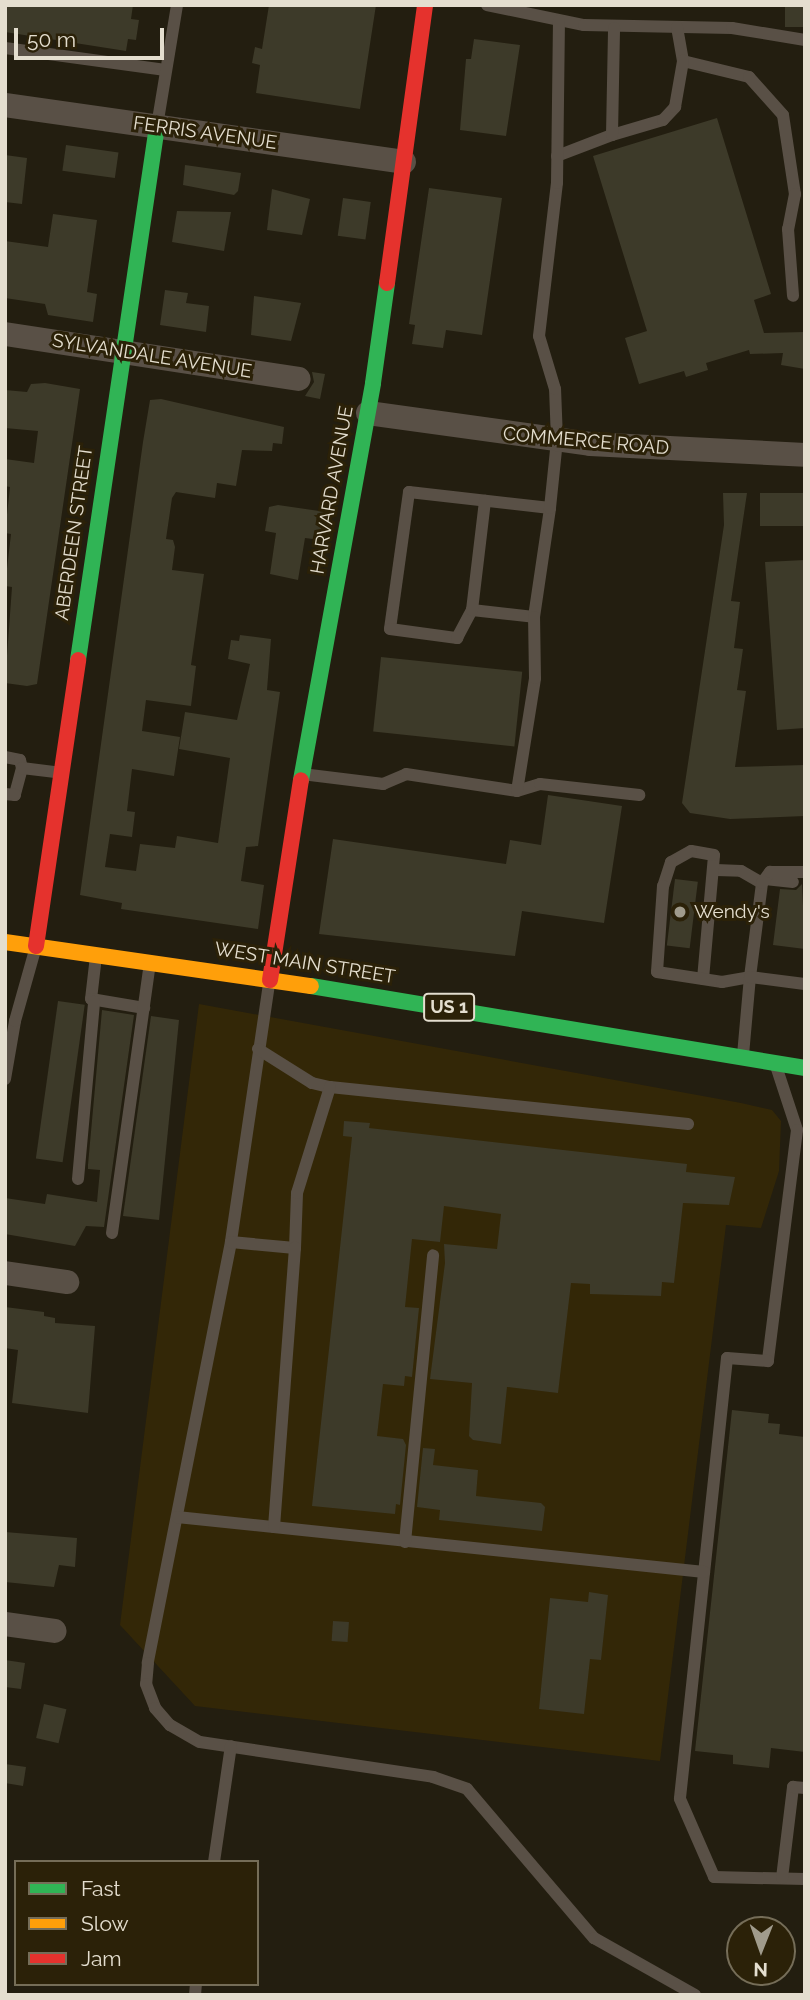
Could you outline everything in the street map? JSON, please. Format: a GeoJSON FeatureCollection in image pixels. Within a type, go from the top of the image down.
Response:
{"type":"FeatureCollection","features":[{"type":"Feature","properties":{"kind":"street","name":"HARVARD AVENUE"},"geometry":{"type":"LineString","coordinates":[[270,980],[302,774],[368,413],[425,5]]}},
{"type":"Feature","properties":{"kind":"street","name":"FERRIS AVENUE"},"geometry":{"type":"LineString","coordinates":[[5,105],[404,162]]}},
{"type":"Feature","properties":{"kind":"street","name":"ABERDEEN STREET"},"geometry":{"type":"LineString","coordinates":[[36,946],[157,126]]}},
{"type":"Feature","properties":{"kind":"street","name":"SYLVANDALE AVENUE"},"geometry":{"type":"LineString","coordinates":[[5,334],[122,349],[299,379]]}},
{"type":"Feature","properties":{"kind":"street","name":"COMMERCE ROAD"},"geometry":{"type":"LineString","coordinates":[[368,413],[557,440],[805,455]]}},
{"type":"Feature","properties":{"kind":"street","name":"WEST MAIN STREET"},"geometry":{"type":"LineString","coordinates":[[5,942],[150,960],[805,1068]]}},
{"type":"Feature","properties":{"kind":"street"},"geometry":{"type":"LineString","coordinates":[[5,1273],[67,1282]]}},
{"type":"Feature","properties":{"kind":"street"},"geometry":{"type":"LineString","coordinates":[[5,1624],[55,1631]]}},
{"type":"Feature","properties":{"kind":"lane"},"geometry":{"type":"LineString","coordinates":[[157,126],[177,5]]}},
{"type":"Feature","properties":{"kind":"lane"},"geometry":{"type":"LineString","coordinates":[[487,5],[559,21],[614,28],[732,28],[805,40]]}},
{"type":"Feature","properties":{"kind":"lane"},"geometry":{"type":"LineString","coordinates":[[517,791],[535,678],[534,617],[557,440],[555,389],[539,335],[557,156],[559,21]]}},
{"type":"Feature","properties":{"kind":"lane"},"geometry":{"type":"LineString","coordinates":[[557,156],[612,135],[663,120],[669,114],[675,107],[682,61],[677,27]]}},
{"type":"Feature","properties":{"kind":"lane"},"geometry":{"type":"LineString","coordinates":[[612,135],[614,28]]}},
{"type":"Feature","properties":{"kind":"lane"},"geometry":{"type":"LineString","coordinates":[[5,48],[166,70]]}},
{"type":"Feature","properties":{"kind":"lane"},"geometry":{"type":"LineString","coordinates":[[682,61],[749,77],[783,115],[795,194],[788,229],[793,296]]}},
{"type":"Feature","properties":{"kind":"lane"},"geometry":{"type":"LineString","coordinates":[[485,501],[472,610],[457,638],[390,629],[409,492],[550,508]]}},
{"type":"Feature","properties":{"kind":"lane"},"geometry":{"type":"LineString","coordinates":[[472,610],[534,617]]}},
{"type":"Feature","properties":{"kind":"lane"},"geometry":{"type":"LineString","coordinates":[[5,757],[20,760],[22,768],[15,795],[5,794]]}},
{"type":"Feature","properties":{"kind":"lane"},"geometry":{"type":"LineString","coordinates":[[22,768],[61,773]]}},
{"type":"Feature","properties":{"kind":"lane"},"geometry":{"type":"LineString","coordinates":[[302,774],[383,784],[406,774],[517,791],[540,785],[639,794]]}},
{"type":"Feature","properties":{"kind":"lane"},"geometry":{"type":"LineString","coordinates":[[703,979],[716,870],[714,855],[691,851],[671,862],[663,886],[657,972],[722,982],[750,977],[805,984]]}},
{"type":"Feature","properties":{"kind":"lane"},"geometry":{"type":"LineString","coordinates":[[742,1059],[750,977],[764,881],[782,869],[805,872]]}},
{"type":"Feature","properties":{"kind":"lane"},"geometry":{"type":"LineString","coordinates":[[716,870],[741,871],[764,881],[793,882]]}},
{"type":"Feature","properties":{"kind":"lane"},"geometry":{"type":"LineString","coordinates":[[5,1079],[15,1021],[36,946]]}},
{"type":"Feature","properties":{"kind":"lane"},"geometry":{"type":"LineString","coordinates":[[78,1178],[96,954]]}},
{"type":"Feature","properties":{"kind":"lane"},"geometry":{"type":"LineString","coordinates":[[112,1233],[150,960]]}},
{"type":"Feature","properties":{"kind":"lane"},"geometry":{"type":"LineString","coordinates":[[270,980],[232,1242],[146,1684],[155,1708],[170,1725],[200,1742],[433,1777],[467,1789],[594,1938],[695,1995]]}},
{"type":"Feature","properties":{"kind":"lane"},"geometry":{"type":"LineString","coordinates":[[94,1002],[144,1007]]}},
{"type":"Feature","properties":{"kind":"lane"},"geometry":{"type":"LineString","coordinates":[[258,1049],[312,1083],[330,1087],[688,1124]]}},
{"type":"Feature","properties":{"kind":"lane"},"geometry":{"type":"LineString","coordinates":[[775,1065],[797,1130],[799,1161],[768,1361],[727,1358],[680,1799],[714,1877],[805,1879]]}},
{"type":"Feature","properties":{"kind":"lane"},"geometry":{"type":"LineString","coordinates":[[274,1527],[297,1193],[330,1087]]}},
{"type":"Feature","properties":{"kind":"lane"},"geometry":{"type":"LineString","coordinates":[[232,1242],[295,1248]]}},
{"type":"Feature","properties":{"kind":"lane"},"geometry":{"type":"LineString","coordinates":[[405,1542],[433,1255]]}},
{"type":"Feature","properties":{"kind":"lane"},"geometry":{"type":"LineString","coordinates":[[177,1517],[704,1572]]}},
{"type":"Feature","properties":{"kind":"lane"},"geometry":{"type":"LineString","coordinates":[[214,1860],[231,1746]]}},
{"type":"Feature","properties":{"kind":"lane"},"geometry":{"type":"LineString","coordinates":[[782,1878],[793,1787],[805,1788]]}},
{"type":"Feature","properties":{"kind":"shaded area"},"geometry":{"type":"Polygon","coordinates":[[[199,1004],[741,1103],[772,1110],[781,1121],[779,1171],[761,1228],[726,1225],[660,1761],[195,1706],[120,1625],[199,1004]]]}},
{"type":"Feature","properties":{"kind":"building"},"geometry":{"type":"Polygon","coordinates":[[[5,5],[133,5],[131,19],[139,20],[136,40],[128,39],[126,51],[5,32],[5,5]]]}},
{"type":"Feature","properties":{"kind":"building"},"geometry":{"type":"Polygon","coordinates":[[[269,5],[376,5],[360,109],[256,93],[260,65],[252,63],[255,47],[262,49],[269,5]]]}},
{"type":"Feature","properties":{"kind":"building"},"geometry":{"type":"Polygon","coordinates":[[[785,5],[805,5],[805,27],[785,27],[785,5]]]}},
{"type":"Feature","properties":{"kind":"building"},"geometry":{"type":"Polygon","coordinates":[[[474,39],[520,45],[506,136],[460,130],[466,59],[471,59],[474,39]]]}},
{"type":"Feature","properties":{"kind":"building"},"geometry":{"type":"Polygon","coordinates":[[[717,118],[771,294],[754,300],[764,333],[805,332],[805,369],[781,365],[783,353],[750,354],[749,350],[706,363],[708,370],[686,377],[684,371],[639,384],[625,338],[647,331],[593,156],[717,118]]]}},
{"type":"Feature","properties":{"kind":"building"},"geometry":{"type":"Polygon","coordinates":[[[66,145],[118,152],[115,178],[62,171],[66,145]]]}},
{"type":"Feature","properties":{"kind":"building"},"geometry":{"type":"Polygon","coordinates":[[[5,155],[27,158],[22,204],[5,202],[5,155]]]}},
{"type":"Feature","properties":{"kind":"building"},"geometry":{"type":"Polygon","coordinates":[[[185,165],[241,173],[238,191],[234,195],[183,185],[185,165]]]}},
{"type":"Feature","properties":{"kind":"building"},"geometry":{"type":"Polygon","coordinates":[[[429,188],[502,198],[482,335],[446,330],[443,348],[412,344],[415,325],[409,324],[429,188]]]}},
{"type":"Feature","properties":{"kind":"building"},"geometry":{"type":"Polygon","coordinates":[[[272,189],[310,199],[302,235],[267,230],[272,189]]]}},
{"type":"Feature","properties":{"kind":"building"},"geometry":{"type":"Polygon","coordinates":[[[343,198],[371,202],[365,240],[338,236],[343,198]]]}},
{"type":"Feature","properties":{"kind":"building"},"geometry":{"type":"Polygon","coordinates":[[[177,211],[231,212],[224,251],[172,242],[177,211]]]}},
{"type":"Feature","properties":{"kind":"building"},"geometry":{"type":"Polygon","coordinates":[[[53,214],[97,220],[87,292],[97,294],[93,322],[48,315],[45,304],[5,298],[5,241],[48,247],[53,214]]]}},
{"type":"Feature","properties":{"kind":"building"},"geometry":{"type":"Polygon","coordinates":[[[165,290],[188,293],[186,303],[209,306],[206,332],[160,325],[165,290]]]}},
{"type":"Feature","properties":{"kind":"building"},"geometry":{"type":"Polygon","coordinates":[[[254,296],[301,303],[291,341],[251,335],[254,296]]]}},
{"type":"Feature","properties":{"kind":"building"},"geometry":{"type":"Polygon","coordinates":[[[312,372],[325,374],[320,399],[305,396],[314,382],[312,372]]]}},
{"type":"Feature","properties":{"kind":"building"},"geometry":{"type":"Polygon","coordinates":[[[45,383],[80,389],[37,684],[27,686],[5,683],[12,587],[5,586],[11,534],[5,533],[10,487],[5,486],[5,459],[34,463],[38,431],[5,428],[5,390],[27,392],[31,384],[45,383]]]}},
{"type":"Feature","properties":{"kind":"building"},"geometry":{"type":"Polygon","coordinates":[[[161,399],[284,427],[282,444],[273,443],[272,451],[242,450],[236,486],[217,483],[215,498],[176,492],[172,498],[166,539],[173,540],[175,547],[172,570],[204,574],[191,665],[196,666],[191,706],[146,700],[142,731],[180,737],[174,776],[132,769],[127,811],[135,812],[132,837],[110,834],[105,867],[136,871],[140,844],[175,848],[177,836],[218,843],[230,758],[179,749],[185,712],[237,720],[250,664],[228,659],[231,640],[239,641],[240,635],[271,639],[267,690],[280,692],[258,846],[246,847],[241,881],[264,885],[258,929],[121,909],[122,903],[80,895],[143,442],[150,400],[161,399]]]}},
{"type":"Feature","properties":{"kind":"building"},"geometry":{"type":"Polygon","coordinates":[[[723,493],[747,493],[731,601],[740,602],[734,648],[743,649],[737,690],[746,691],[735,767],[805,765],[805,816],[730,819],[690,813],[682,803],[724,525],[723,493]]]}},
{"type":"Feature","properties":{"kind":"building"},"geometry":{"type":"Polygon","coordinates":[[[760,493],[805,493],[805,526],[760,526],[760,493]]]}},
{"type":"Feature","properties":{"kind":"building"},"geometry":{"type":"Polygon","coordinates":[[[278,505],[326,512],[321,540],[305,538],[298,580],[270,574],[276,533],[265,531],[269,507],[278,505]]]}},
{"type":"Feature","properties":{"kind":"building"},"geometry":{"type":"Polygon","coordinates":[[[805,560],[805,728],[777,730],[765,562],[805,560]]]}},
{"type":"Feature","properties":{"kind":"building"},"geometry":{"type":"Polygon","coordinates":[[[381,657],[522,672],[514,746],[373,732],[381,657]]]}},
{"type":"Feature","properties":{"kind":"building"},"geometry":{"type":"Polygon","coordinates":[[[548,795],[622,806],[604,923],[522,911],[515,956],[319,934],[333,839],[506,864],[510,840],[541,845],[548,795]]]}},
{"type":"Feature","properties":{"kind":"building","name":"Wendy's"},"geometry":{"type":"Polygon","coordinates":[[[675,879],[698,882],[690,948],[667,946],[675,879]]]}},
{"type":"Feature","properties":{"kind":"building"},"geometry":{"type":"Polygon","coordinates":[[[802,884],[805,949],[773,945],[780,889],[796,890],[802,884]]]}},
{"type":"Feature","properties":{"kind":"building"},"geometry":{"type":"Polygon","coordinates":[[[58,1001],[85,1005],[63,1162],[36,1158],[58,1001]]]}},
{"type":"Feature","properties":{"kind":"building"},"geometry":{"type":"Polygon","coordinates":[[[102,1010],[134,1015],[104,1227],[86,1226],[75,1246],[5,1234],[5,1198],[45,1204],[47,1194],[97,1202],[100,1170],[88,1169],[88,1165],[102,1010]]]}},
{"type":"Feature","properties":{"kind":"building"},"geometry":{"type":"Polygon","coordinates":[[[151,1016],[179,1020],[159,1220],[123,1216],[151,1016]]]}},
{"type":"Feature","properties":{"kind":"building"},"geometry":{"type":"Polygon","coordinates":[[[344,1121],[370,1123],[369,1128],[687,1164],[686,1172],[735,1177],[729,1205],[683,1203],[674,1283],[662,1282],[661,1296],[590,1294],[590,1284],[571,1283],[558,1393],[507,1387],[501,1444],[473,1440],[469,1436],[472,1383],[430,1379],[445,1263],[444,1244],[497,1249],[501,1214],[444,1206],[440,1242],[412,1239],[405,1307],[419,1308],[412,1377],[405,1376],[404,1386],[383,1384],[377,1436],[403,1439],[406,1445],[400,1505],[396,1504],[395,1514],[312,1506],[352,1137],[343,1136],[344,1121]]]}},
{"type":"Feature","properties":{"kind":"building"},"geometry":{"type":"Polygon","coordinates":[[[5,1307],[44,1312],[44,1316],[55,1318],[55,1323],[95,1326],[88,1413],[12,1403],[18,1350],[5,1348],[5,1307]]]}},
{"type":"Feature","properties":{"kind":"building"},"geometry":{"type":"Polygon","coordinates":[[[732,1410],[769,1414],[768,1423],[780,1424],[779,1434],[805,1437],[805,1752],[771,1748],[769,1768],[733,1764],[733,1755],[695,1751],[732,1410]]]}},
{"type":"Feature","properties":{"kind":"building"},"geometry":{"type":"Polygon","coordinates":[[[423,1448],[435,1449],[433,1465],[478,1470],[476,1496],[541,1503],[545,1507],[542,1531],[439,1520],[440,1510],[417,1507],[423,1448]]]}},
{"type":"Feature","properties":{"kind":"building"},"geometry":{"type":"Polygon","coordinates":[[[5,1532],[77,1538],[75,1567],[59,1565],[54,1587],[5,1582],[5,1532]]]}},
{"type":"Feature","properties":{"kind":"building"},"geometry":{"type":"Polygon","coordinates":[[[589,1592],[608,1595],[601,1660],[590,1659],[584,1714],[539,1709],[550,1598],[588,1602],[589,1592]]]}},
{"type":"Feature","properties":{"kind":"building"},"geometry":{"type":"Polygon","coordinates":[[[333,1621],[349,1622],[348,1642],[332,1641],[333,1621]]]}},
{"type":"Feature","properties":{"kind":"building"},"geometry":{"type":"Polygon","coordinates":[[[5,1660],[25,1663],[21,1689],[5,1687],[5,1660]]]}},
{"type":"Feature","properties":{"kind":"building"},"geometry":{"type":"Polygon","coordinates":[[[44,1704],[66,1709],[59,1743],[36,1738],[44,1704]]]}},
{"type":"Feature","properties":{"kind":"building"},"geometry":{"type":"Polygon","coordinates":[[[5,1764],[26,1767],[23,1786],[5,1783],[5,1764]]]}},
{"type":"Feature","properties":{"kind":"traffic: fast"},"geometry":{"type":"LineString","coordinates":[[78,660],[157,126]]}},
{"type":"Feature","properties":{"kind":"traffic: fast"},"geometry":{"type":"LineString","coordinates":[[301,780],[373,383],[387,283]]}},
{"type":"Feature","properties":{"kind":"traffic: fast"},"geometry":{"type":"LineString","coordinates":[[311,986],[805,1068]]}},
{"type":"Feature","properties":{"kind":"traffic: slow"},"geometry":{"type":"LineString","coordinates":[[5,942],[311,986]]}},
{"type":"Feature","properties":{"kind":"traffic: jam"},"geometry":{"type":"LineString","coordinates":[[387,283],[425,5]]}},
{"type":"Feature","properties":{"kind":"traffic: jam"},"geometry":{"type":"LineString","coordinates":[[36,946],[78,660]]}},
{"type":"Feature","properties":{"kind":"traffic: jam"},"geometry":{"type":"LineString","coordinates":[[270,980],[301,780]]}},
{"type":"Feature","properties":{"kind":"place","name":"Wendy's"},"geometry":{"type":"Point","coordinates":[680,912]}}]}
